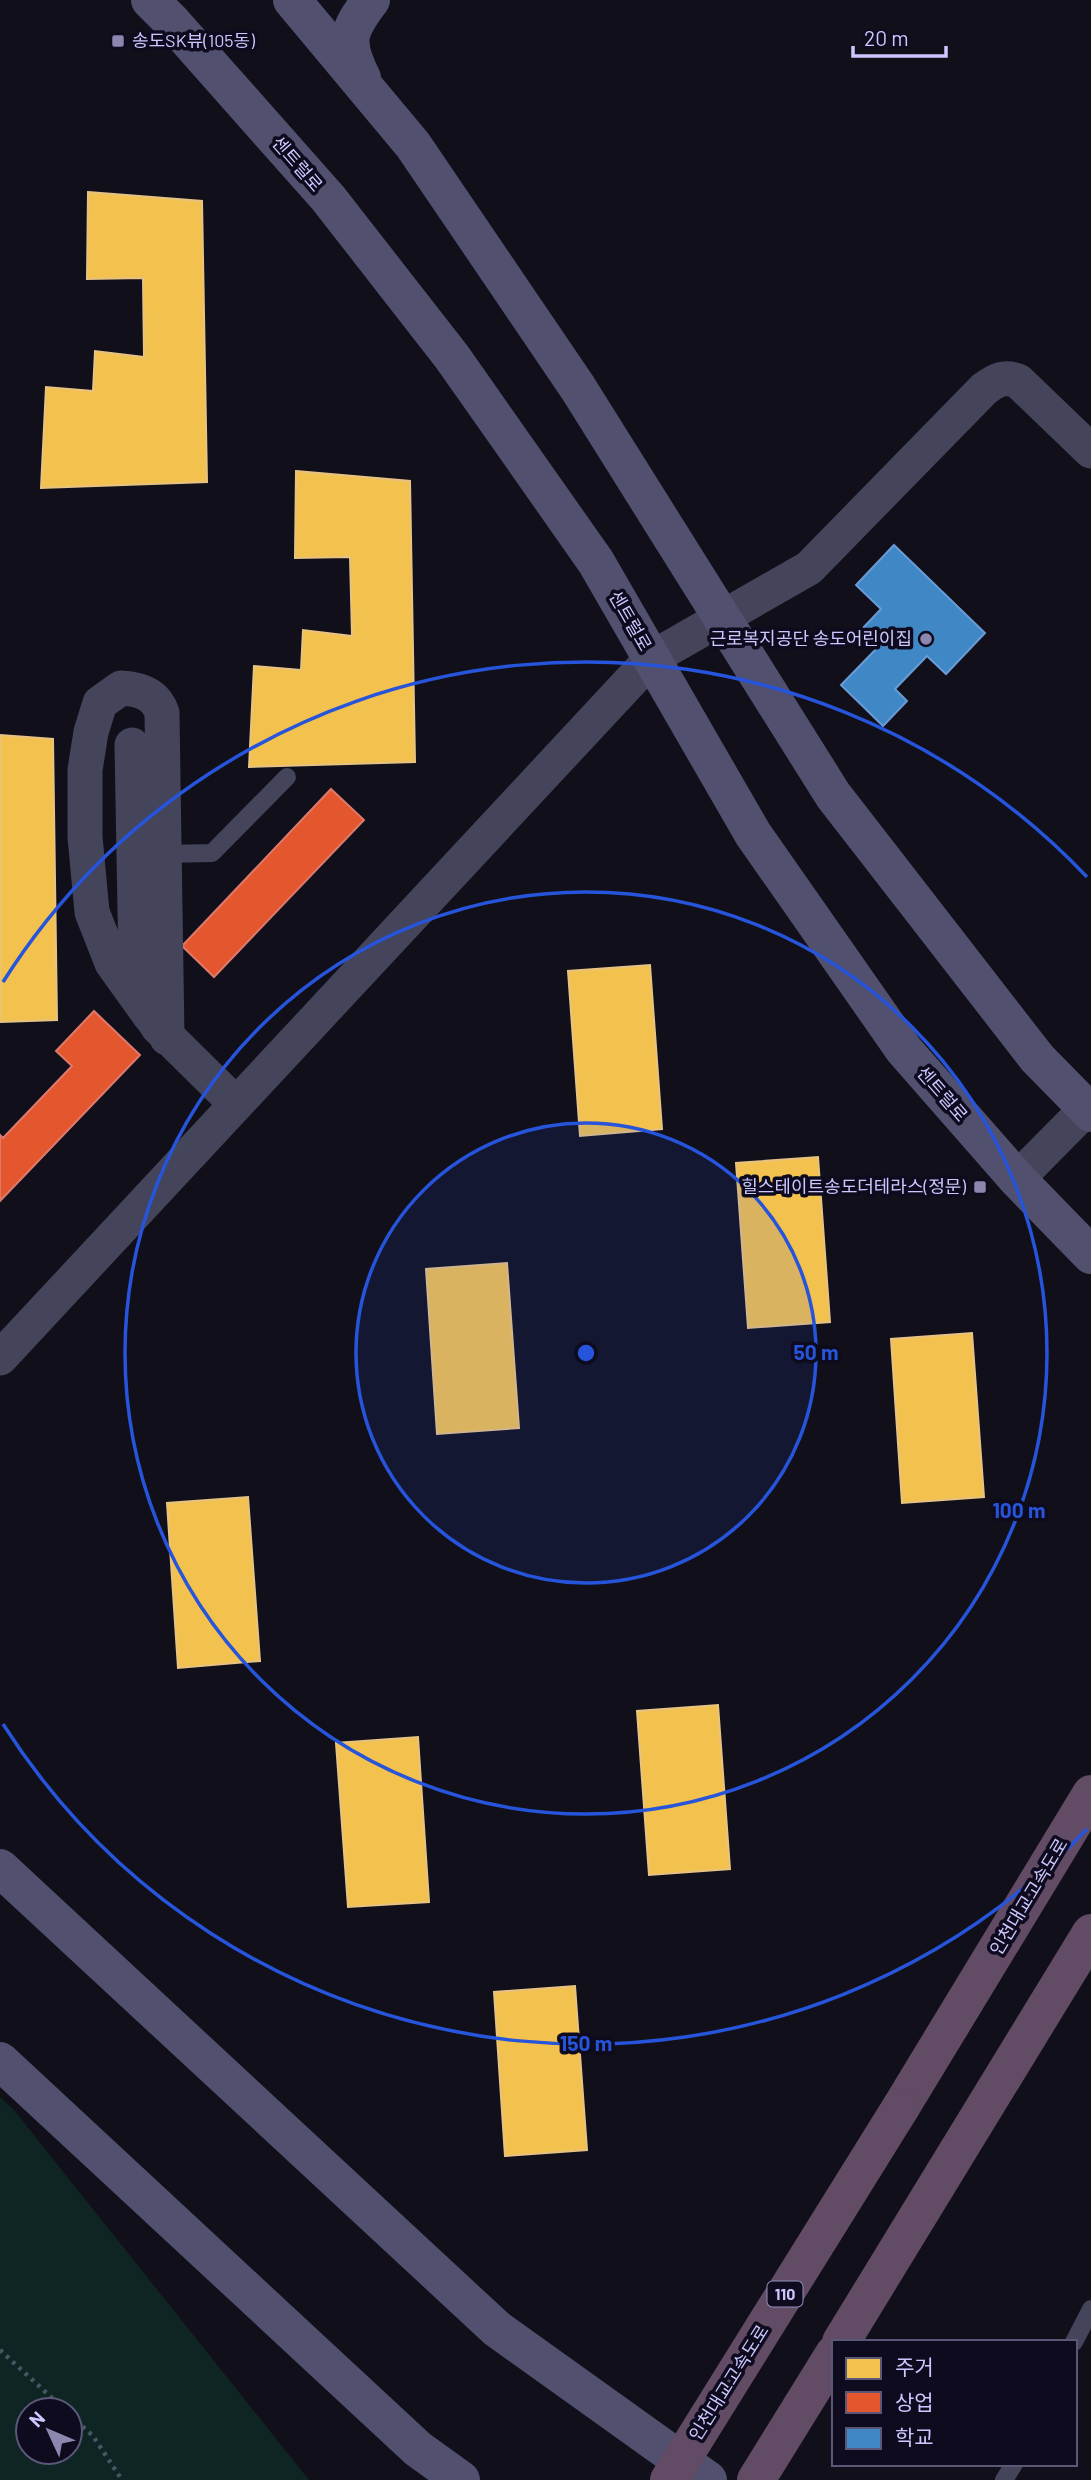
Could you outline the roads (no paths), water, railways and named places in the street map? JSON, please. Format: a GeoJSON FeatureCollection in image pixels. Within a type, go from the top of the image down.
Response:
{"type":"FeatureCollection","features":[{"type":"Feature","properties":{"kind":"highway","name":"인천대교고속도로"},"geometry":{"type":"LineString","coordinates":[[668,2480],[901,2107],[1091,1794]]}},
{"type":"Feature","properties":{"kind":"highway","name":"인천대교고속도로"},"geometry":{"type":"LineString","coordinates":[[901,2107],[1091,1818]]}},
{"type":"Feature","properties":{"kind":"highway"},"geometry":{"type":"LineString","coordinates":[[842,2340],[1091,1933]]}},
{"type":"Feature","properties":{"kind":"highway"},"geometry":{"type":"LineString","coordinates":[[962,2146],[1091,1979]]}},
{"type":"Feature","properties":{"kind":"highway"},"geometry":{"type":"LineString","coordinates":[[756,2480],[832,2357]]}},
{"type":"Feature","properties":{"kind":"main road","name":"센트럴로"},"geometry":{"type":"LineString","coordinates":[[150,0],[328,198],[452,357],[596,562],[753,834],[896,1039],[1017,1179],[1091,1255]]}},
{"type":"Feature","properties":{"kind":"main road"},"geometry":{"type":"LineString","coordinates":[[292,0],[414,145],[578,388],[833,795],[1037,1058],[1090,1108]]}},
{"type":"Feature","properties":{"kind":"main road"},"geometry":{"type":"LineString","coordinates":[[369,92],[355,63],[350,34],[357,18],[371,0]]}},
{"type":"Feature","properties":{"kind":"main road"},"geometry":{"type":"LineString","coordinates":[[0,1868],[497,2329],[708,2480]]}},
{"type":"Feature","properties":{"kind":"main road"},"geometry":{"type":"LineString","coordinates":[[0,2062],[418,2449],[461,2480]]}},
{"type":"Feature","properties":{"kind":"street"},"geometry":{"type":"LineString","coordinates":[[0,1358],[652,658],[809,568],[984,389],[996,380],[1008,377],[1018,381],[1091,451]]}},
{"type":"Feature","properties":{"kind":"street"},"geometry":{"type":"LineString","coordinates":[[159,1027],[165,854],[162,713],[153,698],[145,692],[121,688],[100,703],[90,732],[85,770],[85,837],[92,912],[112,963],[159,1027],[236,1104]]}},
{"type":"Feature","properties":{"kind":"street"},"geometry":{"type":"LineString","coordinates":[[132,745],[136,966],[140,992],[159,1027]]}},
{"type":"Feature","properties":{"kind":"street"},"geometry":{"type":"LineString","coordinates":[[1017,1179],[1090,1108]]}},
{"type":"Feature","properties":{"kind":"lane"},"geometry":{"type":"LineString","coordinates":[[165,854],[212,853],[287,778]]}},
{"type":"Feature","properties":{"kind":"lane"},"geometry":{"type":"LineString","coordinates":[[1075,2340],[1091,2309]]}},
{"type":"Feature","properties":{"kind":"place","name":"송도SK뷰(105동)"},"geometry":{"type":"Point","coordinates":[118,41]}},
{"type":"Feature","properties":{"kind":"place","name":"근로복지공단 송도어린이집"},"geometry":{"type":"Point","coordinates":[926,639]}},
{"type":"Feature","properties":{"kind":"place","name":"힐스테이트송도더테라스(정문)"},"geometry":{"type":"Point","coordinates":[980,1187]}}]}
